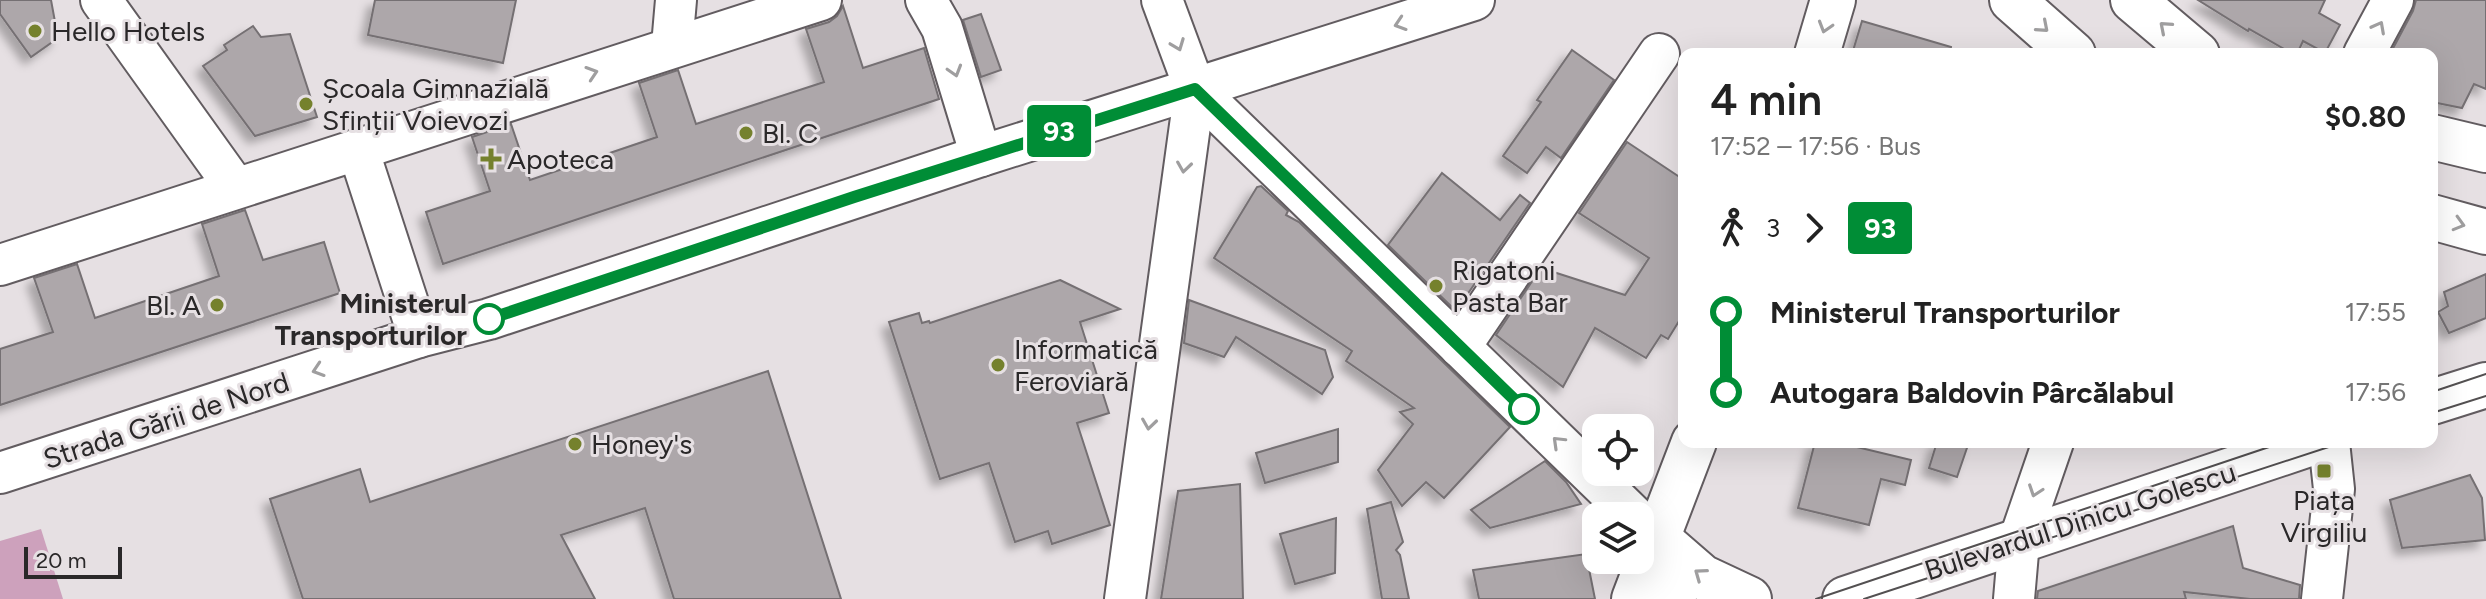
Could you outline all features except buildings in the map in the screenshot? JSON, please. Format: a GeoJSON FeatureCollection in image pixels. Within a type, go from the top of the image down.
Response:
{"type":"FeatureCollection","features":[{"type":"Feature","properties":{"kind":"main road"},"geometry":{"type":"LineString","coordinates":[[1819,48],[1833,0]]}},
{"type":"Feature","properties":{"kind":"main road"},"geometry":{"type":"LineString","coordinates":[[2012,0],[2066,48]]}},
{"type":"Feature","properties":{"kind":"main road"},"geometry":{"type":"LineString","coordinates":[[2133,0],[2190,48]]}},
{"type":"Feature","properties":{"kind":"main road"},"geometry":{"type":"LineString","coordinates":[[2438,138],[2486,150]]}},
{"type":"Feature","properties":{"kind":"main road"},"geometry":{"type":"LineString","coordinates":[[2438,219],[2486,232]]}},
{"type":"Feature","properties":{"kind":"main road"},"geometry":{"type":"LineString","coordinates":[[2438,400],[2486,385]]}},
{"type":"Feature","properties":{"kind":"main road"},"geometry":{"type":"LineString","coordinates":[[1654,515],[1691,448]]}},
{"type":"Feature","properties":{"kind":"main road","name":"Bulevardul Dinicu Golescu"},"geometry":{"type":"LineString","coordinates":[[1845,599],[2297,448]]}},
{"type":"Feature","properties":{"kind":"main road"},"geometry":{"type":"LineString","coordinates":[[1654,539],[1702,577],[1749,599]]}},
{"type":"Feature","properties":{"kind":"main road"},"geometry":{"type":"LineString","coordinates":[[1654,555],[1668,592],[1674,599]]}},
{"type":"Feature","properties":{"kind":"main road"},"geometry":{"type":"LineString","coordinates":[[1634,599],[1638,574]]}},
{"type":"Feature","properties":{"kind":"main road"},"geometry":{"type":"LineString","coordinates":[[1647,574],[1648,599]]}},
{"type":"Feature","properties":{"kind":"street"},"geometry":{"type":"LineString","coordinates":[[101,0],[235,187]]}},
{"type":"Feature","properties":{"kind":"street"},"geometry":{"type":"LineString","coordinates":[[672,46],[676,0]]}},
{"type":"Feature","properties":{"kind":"street"},"geometry":{"type":"LineString","coordinates":[[0,265],[821,0]]}},
{"type":"Feature","properties":{"kind":"street"},"geometry":{"type":"LineString","coordinates":[[926,0],[942,28],[981,156]]}},
{"type":"Feature","properties":{"kind":"street"},"geometry":{"type":"LineString","coordinates":[[1162,0],[1195,89],[1615,502]]}},
{"type":"Feature","properties":{"kind":"street","name":"Strada Gării de Nord"},"geometry":{"type":"LineString","coordinates":[[0,473],[419,337],[489,319],[981,156],[1474,0]]}},
{"type":"Feature","properties":{"kind":"street"},"geometry":{"type":"LineString","coordinates":[[2367,48],[2393,0]]}},
{"type":"Feature","properties":{"kind":"street"},"geometry":{"type":"LineString","coordinates":[[1460,347],[1659,54]]}},
{"type":"Feature","properties":{"kind":"street"},"geometry":{"type":"LineString","coordinates":[[1125,599],[1195,89]]}},
{"type":"Feature","properties":{"kind":"street"},"geometry":{"type":"LineString","coordinates":[[358,149],[419,337]]}},
{"type":"Feature","properties":{"kind":"street"},"geometry":{"type":"LineString","coordinates":[[2014,599],[2019,541],[2051,448]]}},
{"type":"Feature","properties":{"kind":"street"},"geometry":{"type":"LineString","coordinates":[[2322,599],[2334,489],[2330,448]]}},
{"type":"Feature","properties":{"kind":"shaded area"},"geometry":{"type":"Polygon","coordinates":[[[41,529],[63,599],[0,599],[0,541],[41,529]]]}},
{"type":"Feature","properties":{"kind":"tram line"},"geometry":{"type":"LineString","coordinates":[[2438,390],[2486,374]]}},
{"type":"Feature","properties":{"kind":"tram line"},"geometry":{"type":"LineString","coordinates":[[2438,411],[2486,396]]}},
{"type":"Feature","properties":{"kind":"tram line"},"geometry":{"type":"LineString","coordinates":[[1816,599],[2266,448]]}},
{"type":"Feature","properties":{"kind":"tram line"},"geometry":{"type":"LineString","coordinates":[[1864,599],[2326,448]]}},
{"type":"Feature","properties":{"kind":"bus line","name":"93"},"geometry":{"type":"LineString","coordinates":[[489,319],[854,197],[1195,89],[1524,409]]}},
{"type":"Feature","properties":{"kind":"place","name":"Hello Hotels"},"geometry":{"type":"Point","coordinates":[35,31]}},
{"type":"Feature","properties":{"kind":"place","name":"Școala Gimnazială Sfinții Voievozi"},"geometry":{"type":"Point","coordinates":[306,104]}},
{"type":"Feature","properties":{"kind":"place","name":"Bl. C"},"geometry":{"type":"Point","coordinates":[746,133]}},
{"type":"Feature","properties":{"kind":"place","name":"Apoteca"},"geometry":{"type":"Point","coordinates":[491,159]}},
{"type":"Feature","properties":{"kind":"place","name":"Rigatoni Pasta Bar"},"geometry":{"type":"Point","coordinates":[1436,286]}},
{"type":"Feature","properties":{"kind":"place","name":"Bl. A"},"geometry":{"type":"Point","coordinates":[217,305]}},
{"type":"Feature","properties":{"kind":"place","name":"Ministerul Transporturilor"},"geometry":{"type":"Point","coordinates":[489,319]}},
{"type":"Feature","properties":{"kind":"place","name":"Informatică Feroviară"},"geometry":{"type":"Point","coordinates":[998,365]}},
{"type":"Feature","properties":{"kind":"place","name":"Honey's"},"geometry":{"type":"Point","coordinates":[575,444]}},
{"type":"Feature","properties":{"kind":"place","name":"Piața Virgiliu"},"geometry":{"type":"Point","coordinates":[2324,471]}}]}
